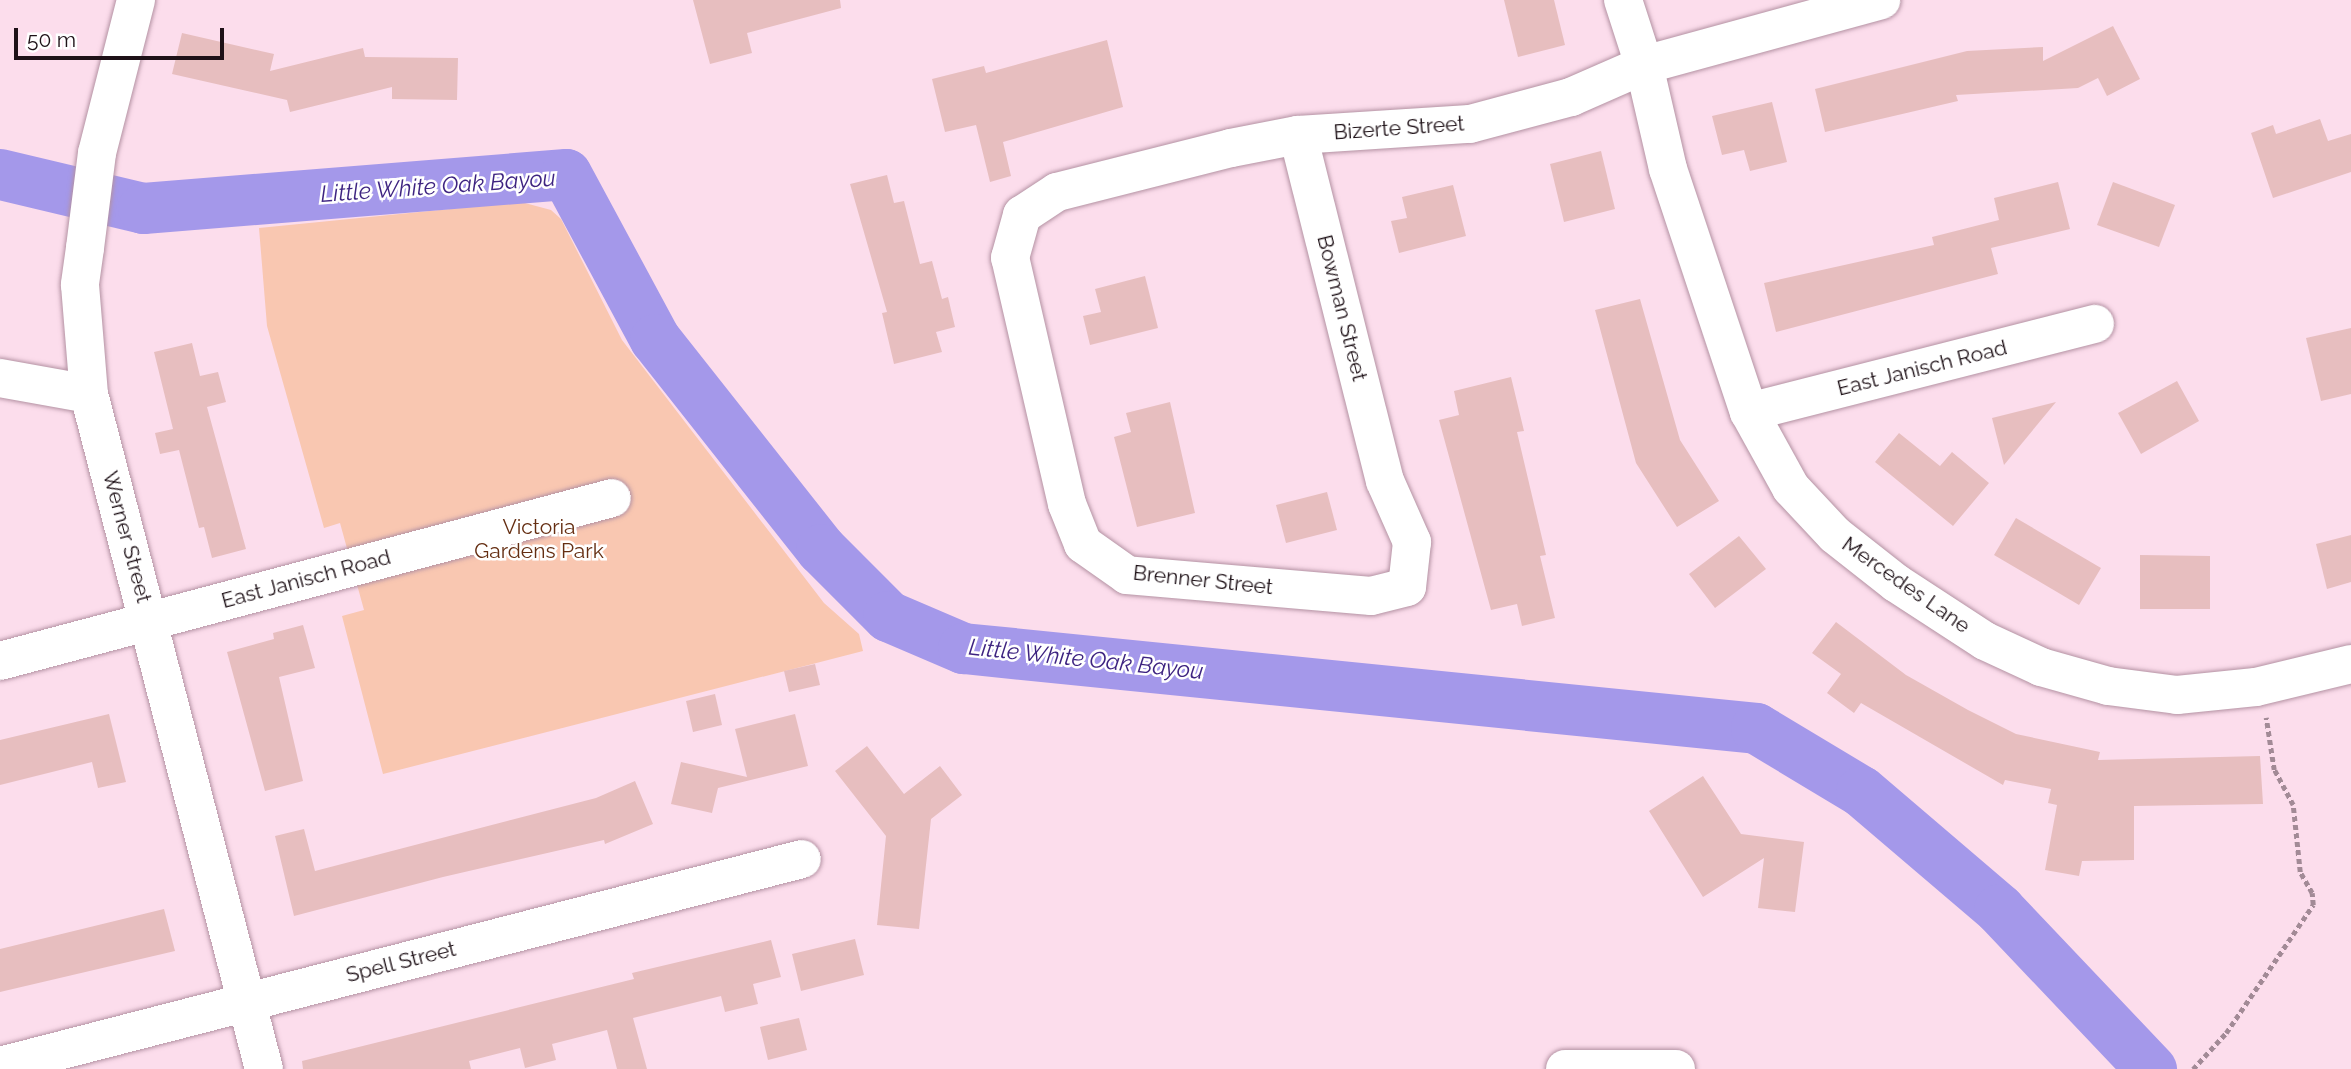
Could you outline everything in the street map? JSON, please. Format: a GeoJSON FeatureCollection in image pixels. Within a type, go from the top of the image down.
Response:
{"type":"FeatureCollection","features":[{"type":"Feature","properties":{"kind":"street","name":"Werner Street"},"geometry":{"type":"LineString","coordinates":[[136,0],[97,153],[80,285],[89,394],[264,1069]]}},
{"type":"Feature","properties":{"kind":"street","name":"Mercedes Lane"},"geometry":{"type":"LineString","coordinates":[[1623,0],[1644,65],[1668,169],[1749,412],[1791,488],[1835,535],[1896,583],[1985,641],[2041,667],[2108,686],[2177,695],[2273,683]]}},
{"type":"Feature","properties":{"kind":"street","name":"Bizerte Street"},"geometry":{"type":"LineString","coordinates":[[1024,322],[1010,258],[1022,215],[1057,192],[1298,135],[1470,124],[1571,97],[1644,65],[1881,0]]}},
{"type":"Feature","properties":{"kind":"street","name":"Bowman Street"},"geometry":{"type":"LineString","coordinates":[[1298,135],[1385,481]]}},
{"type":"Feature","properties":{"kind":"street","name":"Brenner Street"},"geometry":{"type":"LineString","coordinates":[[1024,322],[1067,504],[1083,544],[1127,575],[1371,596],[1407,587],[1412,542],[1385,481]]}},
{"type":"Feature","properties":{"kind":"street","name":"East Janisch Road"},"geometry":{"type":"LineString","coordinates":[[1749,412],[2095,324]]}},
{"type":"Feature","properties":{"kind":"street"},"geometry":{"type":"LineString","coordinates":[[0,378],[89,394]]}},
{"type":"Feature","properties":{"kind":"street","name":"East Janisch Road"},"geometry":{"type":"LineString","coordinates":[[0,661],[612,498]]}},
{"type":"Feature","properties":{"kind":"street"},"geometry":{"type":"LineString","coordinates":[[2273,683],[2351,664]]}},
{"type":"Feature","properties":{"kind":"street","name":"Spell Street"},"geometry":{"type":"LineString","coordinates":[[0,1066],[802,859]]}},
{"type":"Feature","properties":{"kind":"street"},"geometry":{"type":"LineString","coordinates":[[1565,1069],[1676,1069]]}},
{"type":"Feature","properties":{"kind":"path"},"geometry":{"type":"LineString","coordinates":[[2193,1069],[2226,1033],[2313,905],[2312,893],[2300,872],[2293,805],[2274,770],[2273,683]]}},
{"type":"Feature","properties":{"kind":"green space","name":"Victoria Gardens Park"},"geometry":{"type":"Polygon","coordinates":[[[521,202],[551,210],[561,219],[622,340],[824,603],[859,634],[863,651],[383,774],[342,616],[364,610],[340,523],[324,528],[267,326],[259,228],[521,202]]]}},
{"type":"Feature","properties":{"kind":"building"},"geometry":{"type":"Polygon","coordinates":[[[693,0],[840,0],[841,8],[747,33],[752,53],[710,64],[693,0]]]}},
{"type":"Feature","properties":{"kind":"building"},"geometry":{"type":"Polygon","coordinates":[[[1504,0],[1554,0],[1565,45],[1518,57],[1504,0]]]}},
{"type":"Feature","properties":{"kind":"building"},"geometry":{"type":"Polygon","coordinates":[[[2113,26],[2140,79],[2107,96],[2098,78],[2078,88],[1956,95],[1958,101],[1825,132],[1815,89],[1967,51],[2043,47],[2043,61],[2113,26]]]}},
{"type":"Feature","properties":{"kind":"building"},"geometry":{"type":"Polygon","coordinates":[[[182,33],[274,54],[270,71],[363,48],[365,57],[458,58],[457,100],[392,99],[392,87],[290,112],[287,100],[172,74],[182,33]]]}},
{"type":"Feature","properties":{"kind":"building"},"geometry":{"type":"Polygon","coordinates":[[[1107,40],[1123,107],[1003,142],[1011,176],[990,182],[976,125],[945,132],[932,79],[984,66],[986,73],[1107,40]]]}},
{"type":"Feature","properties":{"kind":"building"},"geometry":{"type":"Polygon","coordinates":[[[1772,102],[1787,162],[1750,171],[1744,150],[1722,155],[1712,116],[1772,102]]]}},
{"type":"Feature","properties":{"kind":"building"},"geometry":{"type":"Polygon","coordinates":[[[2320,119],[2328,141],[2351,134],[2351,172],[2273,198],[2251,133],[2273,125],[2276,134],[2320,119]]]}},
{"type":"Feature","properties":{"kind":"building"},"geometry":{"type":"Polygon","coordinates":[[[1601,151],[1615,209],[1564,222],[1550,164],[1601,151]]]}},
{"type":"Feature","properties":{"kind":"building"},"geometry":{"type":"Polygon","coordinates":[[[887,175],[894,203],[904,201],[920,264],[932,261],[942,299],[948,297],[955,327],[936,332],[942,352],[894,364],[882,313],[887,312],[850,184],[887,175]]]}},
{"type":"Feature","properties":{"kind":"building"},"geometry":{"type":"Polygon","coordinates":[[[2058,182],[2070,229],[1991,248],[1998,274],[1776,332],[1764,283],[1934,245],[1932,237],[1999,220],[1994,198],[2058,182]]]}},
{"type":"Feature","properties":{"kind":"building"},"geometry":{"type":"Polygon","coordinates":[[[2113,182],[2175,205],[2159,247],[2097,225],[2113,182]]]}},
{"type":"Feature","properties":{"kind":"building"},"geometry":{"type":"Polygon","coordinates":[[[1453,185],[1466,236],[1399,253],[1391,221],[1407,218],[1402,197],[1453,185]]]}},
{"type":"Feature","properties":{"kind":"building"},"geometry":{"type":"Polygon","coordinates":[[[1145,276],[1158,328],[1090,345],[1083,316],[1101,312],[1095,289],[1145,276]]]}},
{"type":"Feature","properties":{"kind":"building"},"geometry":{"type":"Polygon","coordinates":[[[1640,299],[1680,440],[1719,501],[1677,527],[1636,463],[1595,310],[1640,299]]]}},
{"type":"Feature","properties":{"kind":"building"},"geometry":{"type":"Polygon","coordinates":[[[2351,328],[2351,394],[2321,401],[2306,338],[2351,328]]]}},
{"type":"Feature","properties":{"kind":"building"},"geometry":{"type":"Polygon","coordinates":[[[192,343],[200,376],[218,372],[226,402],[207,407],[246,549],[212,558],[204,527],[199,528],[179,450],[160,454],[155,433],[173,429],[154,352],[192,343]]]}},
{"type":"Feature","properties":{"kind":"building"},"geometry":{"type":"Polygon","coordinates":[[[1511,377],[1524,431],[1517,432],[1546,555],[1540,556],[1555,618],[1522,626],[1517,604],[1491,610],[1439,420],[1459,415],[1454,391],[1511,377]]]}},
{"type":"Feature","properties":{"kind":"building"},"geometry":{"type":"Polygon","coordinates":[[[2177,381],[2199,421],[2141,454],[2118,413],[2177,381]]]}},
{"type":"Feature","properties":{"kind":"building"},"geometry":{"type":"Polygon","coordinates":[[[1170,402],[1195,513],[1137,527],[1114,437],[1131,432],[1126,413],[1170,402]]]}},
{"type":"Feature","properties":{"kind":"building"},"geometry":{"type":"Polygon","coordinates":[[[2056,402],[2004,465],[1992,418],[2056,402]]]}},
{"type":"Feature","properties":{"kind":"building"},"geometry":{"type":"Polygon","coordinates":[[[1899,433],[1940,466],[1952,452],[1989,483],[1953,526],[1875,462],[1899,433]]]}},
{"type":"Feature","properties":{"kind":"building"},"geometry":{"type":"Polygon","coordinates":[[[1327,492],[1337,530],[1286,543],[1276,505],[1327,492]]]}},
{"type":"Feature","properties":{"kind":"building"},"geometry":{"type":"Polygon","coordinates":[[[2016,518],[2101,568],[2079,605],[1994,555],[2016,518]]]}},
{"type":"Feature","properties":{"kind":"building"},"geometry":{"type":"Polygon","coordinates":[[[2351,535],[2351,582],[2327,589],[2316,544],[2351,535]]]}},
{"type":"Feature","properties":{"kind":"building"},"geometry":{"type":"Polygon","coordinates":[[[1739,536],[1766,569],[1715,608],[1689,574],[1739,536]]]}},
{"type":"Feature","properties":{"kind":"building"},"geometry":{"type":"Polygon","coordinates":[[[2140,555],[2210,556],[2210,609],[2140,609],[2140,555]]]}},
{"type":"Feature","properties":{"kind":"building"},"geometry":{"type":"Polygon","coordinates":[[[1836,622],[1906,675],[1968,710],[2016,734],[2100,752],[2098,760],[2260,756],[2263,804],[2134,806],[2134,860],[2082,861],[2079,876],[2045,870],[2057,805],[2048,803],[2051,789],[2005,780],[2003,785],[1861,703],[1854,713],[1827,693],[1841,674],[1812,653],[1836,622]]]}},
{"type":"Feature","properties":{"kind":"building"},"geometry":{"type":"Polygon","coordinates":[[[303,625],[315,668],[279,677],[303,781],[265,791],[227,652],[274,639],[273,633],[303,625]]]}},
{"type":"Feature","properties":{"kind":"building"},"geometry":{"type":"Polygon","coordinates":[[[815,664],[820,685],[789,692],[784,671],[815,664]]]}},
{"type":"Feature","properties":{"kind":"building"},"geometry":{"type":"Polygon","coordinates":[[[715,694],[722,725],[693,732],[686,701],[715,694]]]}},
{"type":"Feature","properties":{"kind":"building"},"geometry":{"type":"Polygon","coordinates":[[[109,714],[126,782],[98,788],[92,762],[0,785],[0,740],[109,714]]]}},
{"type":"Feature","properties":{"kind":"building"},"geometry":{"type":"Polygon","coordinates":[[[795,714],[808,766],[718,788],[712,813],[671,804],[681,762],[747,777],[735,729],[795,714]]]}},
{"type":"Feature","properties":{"kind":"building"},"geometry":{"type":"Polygon","coordinates":[[[867,746],[904,794],[940,766],[962,795],[931,819],[919,929],[877,925],[886,836],[835,771],[867,746]]]}},
{"type":"Feature","properties":{"kind":"building"},"geometry":{"type":"Polygon","coordinates":[[[1703,776],[1741,834],[1804,842],[1795,912],[1758,908],[1764,858],[1703,897],[1649,811],[1703,776]]]}},
{"type":"Feature","properties":{"kind":"building"},"geometry":{"type":"Polygon","coordinates":[[[635,781],[653,824],[605,844],[604,840],[443,877],[294,916],[275,836],[304,829],[315,871],[596,798],[635,781]]]}},
{"type":"Feature","properties":{"kind":"building"},"geometry":{"type":"Polygon","coordinates":[[[164,909],[175,951],[0,992],[0,949],[164,909]]]}},
{"type":"Feature","properties":{"kind":"building"},"geometry":{"type":"Polygon","coordinates":[[[855,939],[864,975],[801,991],[792,954],[855,939]]]}},
{"type":"Feature","properties":{"kind":"building"},"geometry":{"type":"Polygon","coordinates":[[[771,940],[781,977],[753,984],[758,1004],[725,1012],[721,996],[633,1018],[647,1069],[617,1069],[607,1030],[552,1044],[556,1060],[525,1068],[520,1048],[469,1061],[471,1069],[303,1069],[302,1061],[634,979],[632,973],[771,940]]]}},
{"type":"Feature","properties":{"kind":"building"},"geometry":{"type":"Polygon","coordinates":[[[799,1018],[807,1050],[768,1060],[760,1027],[799,1018]]]}},
{"type":"Feature","properties":{"kind":"waterway","name":"Little White Oak Bayou"},"geometry":{"type":"LineString","coordinates":[[0,174],[143,208],[566,174],[655,339],[821,549],[888,616],[963,648],[1756,728],[1861,791],[1999,909],[2151,1069]]}}]}
